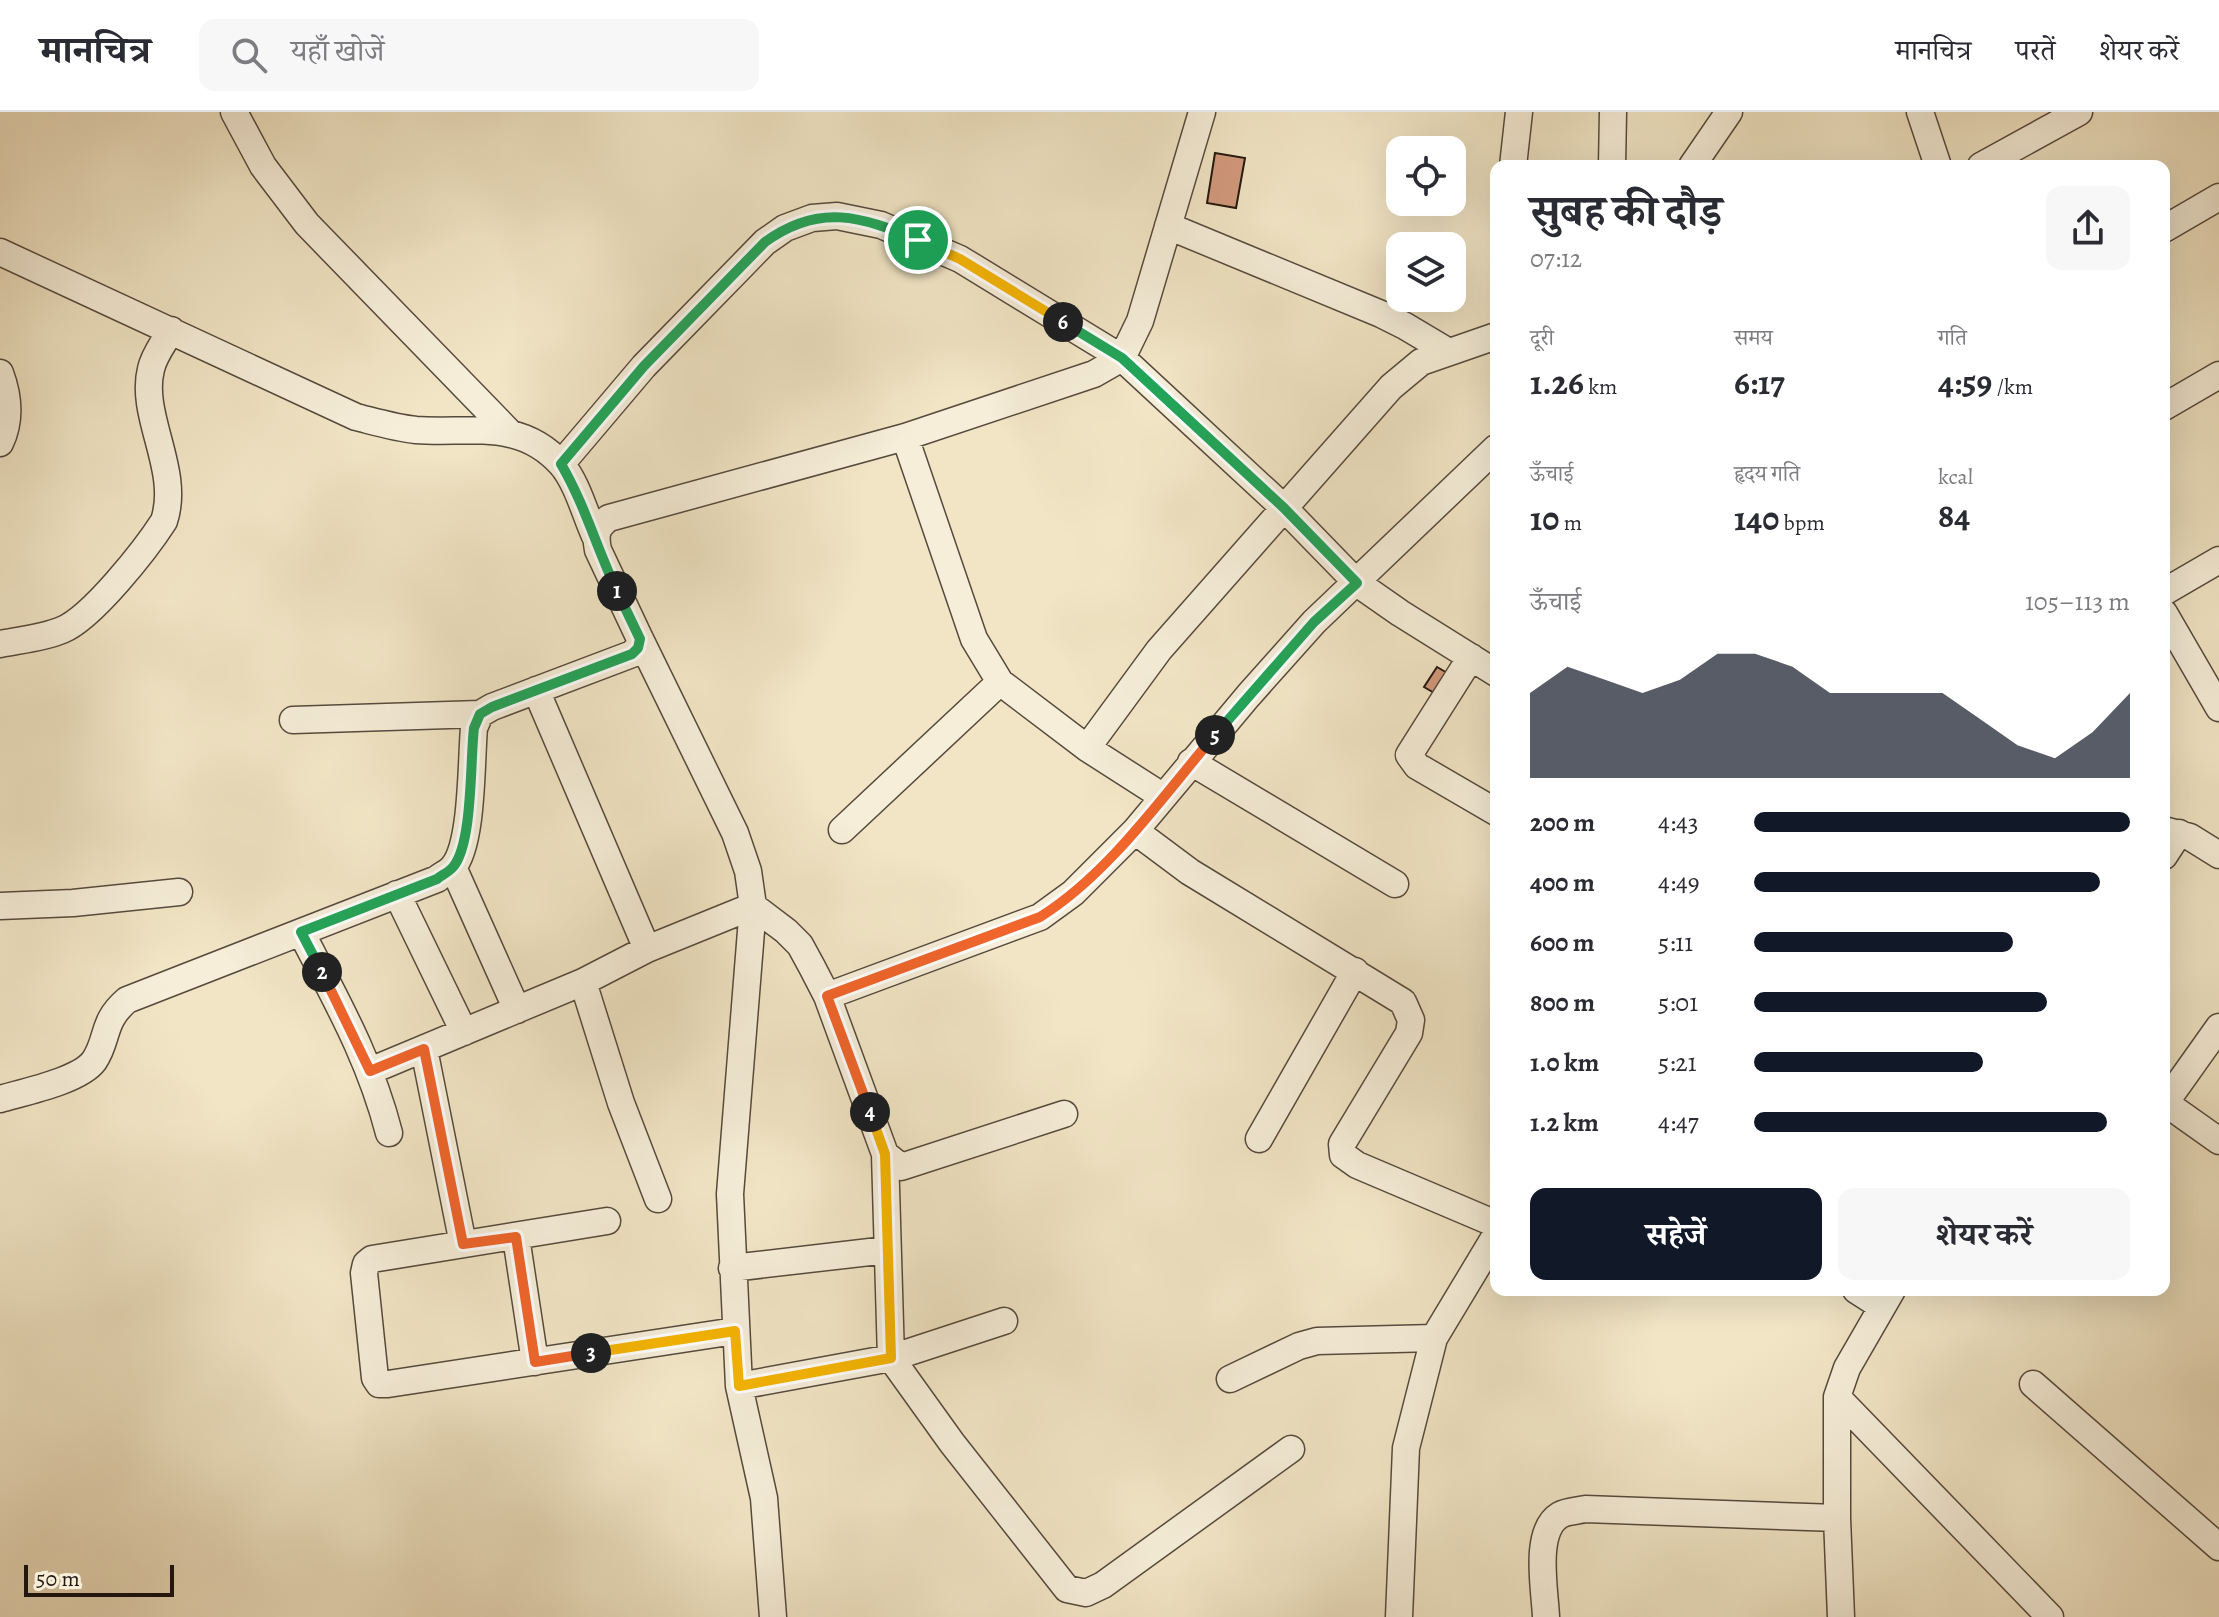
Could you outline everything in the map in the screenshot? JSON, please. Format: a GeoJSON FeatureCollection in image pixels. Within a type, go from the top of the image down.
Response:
{"type":"FeatureCollection","features":[{"type":"Feature","properties":{"kind":"street"},"geometry":{"type":"LineString","coordinates":[[234,112],[285,199],[509,432]]}},
{"type":"Feature","properties":{"kind":"street"},"geometry":{"type":"LineString","coordinates":[[595,536],[599,525],[609,518],[905,437],[1094,374],[1122,358],[1140,321],[1202,112]]}},
{"type":"Feature","properties":{"kind":"street"},"geometry":{"type":"LineString","coordinates":[[1514,160],[1519,112]]}},
{"type":"Feature","properties":{"kind":"street"},"geometry":{"type":"LineString","coordinates":[[1612,160],[1613,112]]}},
{"type":"Feature","properties":{"kind":"street"},"geometry":{"type":"LineString","coordinates":[[1920,112],[1936,160]]}},
{"type":"Feature","properties":{"kind":"street"},"geometry":{"type":"LineString","coordinates":[[1992,160],[2079,112]]}},
{"type":"Feature","properties":{"kind":"street"},"geometry":{"type":"LineString","coordinates":[[1696,160],[1721,119]]}},
{"type":"Feature","properties":{"kind":"street"},"geometry":{"type":"LineString","coordinates":[[2170,226],[2219,197]]}},
{"type":"Feature","properties":{"kind":"street"},"geometry":{"type":"LineString","coordinates":[[561,464],[644,366],[765,242],[785,228],[812,218],[837,216],[881,225],[960,259],[1122,358],[1284,508],[1357,583],[1486,662],[1409,755],[1417,766],[1490,809]]}},
{"type":"Feature","properties":{"kind":"street"},"geometry":{"type":"LineString","coordinates":[[1168,226],[1381,314],[1447,351]]}},
{"type":"Feature","properties":{"kind":"street"},"geometry":{"type":"LineString","coordinates":[[0,252],[356,417],[418,430],[509,432],[536,445],[561,464],[595,536],[598,550],[735,833],[748,871],[753,906],[730,1194],[732,1268],[739,1386],[764,1498],[773,1617]]}},
{"type":"Feature","properties":{"kind":"street"},"geometry":{"type":"LineString","coordinates":[[0,644],[62,630],[78,620],[94,606],[164,521],[170,505],[168,486],[149,389],[154,358],[171,330]]}},
{"type":"Feature","properties":{"kind":"street"},"geometry":{"type":"LineString","coordinates":[[1087,748],[1159,650],[1391,387],[1421,362],[1490,334]]}},
{"type":"Feature","properties":{"kind":"street"},"geometry":{"type":"LineString","coordinates":[[0,373],[8,403],[8,418],[0,443]]}},
{"type":"Feature","properties":{"kind":"street"},"geometry":{"type":"LineString","coordinates":[[2170,404],[2219,375]]}},
{"type":"Feature","properties":{"kind":"street"},"geometry":{"type":"LineString","coordinates":[[905,437],[974,639],[1000,682],[1087,748],[1162,796]]}},
{"type":"Feature","properties":{"kind":"street"},"geometry":{"type":"LineString","coordinates":[[827,996],[1040,917],[1073,893],[1135,831],[1314,622],[1490,454]]}},
{"type":"Feature","properties":{"kind":"street"},"geometry":{"type":"LineString","coordinates":[[2170,589],[2219,560]]}},
{"type":"Feature","properties":{"kind":"street"},"geometry":{"type":"LineString","coordinates":[[2170,623],[2219,708]]}},
{"type":"Feature","properties":{"kind":"street"},"geometry":{"type":"LineString","coordinates":[[293,720],[480,714],[632,654],[638,648],[640,639]]}},
{"type":"Feature","properties":{"kind":"street"},"geometry":{"type":"LineString","coordinates":[[842,830],[1000,682]]}},
{"type":"Feature","properties":{"kind":"street"},"geometry":{"type":"LineString","coordinates":[[536,690],[647,949]]}},
{"type":"Feature","properties":{"kind":"street"},"geometry":{"type":"LineString","coordinates":[[0,1099],[82,1071],[93,1062],[110,1019],[127,1000],[437,879],[453,867],[466,829],[474,728],[480,714]]}},
{"type":"Feature","properties":{"kind":"street"},"geometry":{"type":"LineString","coordinates":[[1191,762],[1395,884]]}},
{"type":"Feature","properties":{"kind":"street"},"geometry":{"type":"LineString","coordinates":[[1135,831],[1190,872],[1403,1002],[1411,1020],[1409,1033],[1342,1144],[1343,1155],[1357,1165],[1490,1221]]}},
{"type":"Feature","properties":{"kind":"street"},"geometry":{"type":"LineString","coordinates":[[2171,832],[2201,843],[2219,855]]}},
{"type":"Feature","properties":{"kind":"street"},"geometry":{"type":"LineString","coordinates":[[453,867],[517,1010]]}},
{"type":"Feature","properties":{"kind":"street"},"geometry":{"type":"LineString","coordinates":[[0,906],[73,903],[179,892]]}},
{"type":"Feature","properties":{"kind":"street"},"geometry":{"type":"LineString","coordinates":[[397,894],[464,1032]]}},
{"type":"Feature","properties":{"kind":"street"},"geometry":{"type":"LineString","coordinates":[[370,1071],[583,982],[647,949],[753,906]]}},
{"type":"Feature","properties":{"kind":"street"},"geometry":{"type":"LineString","coordinates":[[753,906],[800,945],[827,996],[885,1154],[891,1358],[952,1443],[1067,1589],[1086,1593],[1103,1585],[1291,1449]]}},
{"type":"Feature","properties":{"kind":"street"},"geometry":{"type":"LineString","coordinates":[[301,932],[370,1071],[389,1133]]}},
{"type":"Feature","properties":{"kind":"street"},"geometry":{"type":"LineString","coordinates":[[1259,1139],[1355,971]]}},
{"type":"Feature","properties":{"kind":"street"},"geometry":{"type":"LineString","coordinates":[[583,982],[621,1103],[658,1199]]}},
{"type":"Feature","properties":{"kind":"street"},"geometry":{"type":"LineString","coordinates":[[2170,1094],[2219,1027]]}},
{"type":"Feature","properties":{"kind":"street"},"geometry":{"type":"LineString","coordinates":[[424,1049],[463,1244]]}},
{"type":"Feature","properties":{"kind":"street"},"geometry":{"type":"LineString","coordinates":[[2170,1106],[2219,1141]]}},
{"type":"Feature","properties":{"kind":"street"},"geometry":{"type":"LineString","coordinates":[[885,1154],[901,1167],[1064,1114]]}},
{"type":"Feature","properties":{"kind":"street"},"geometry":{"type":"LineString","coordinates":[[607,1221],[381,1256],[366,1264],[364,1273],[375,1378],[379,1384],[735,1331]]}},
{"type":"Feature","properties":{"kind":"street"},"geometry":{"type":"LineString","coordinates":[[516,1237],[535,1362]]}},
{"type":"Feature","properties":{"kind":"street"},"geometry":{"type":"LineString","coordinates":[[1399,1617],[1406,1448],[1434,1338],[1490,1245]]}},
{"type":"Feature","properties":{"kind":"street"},"geometry":{"type":"LineString","coordinates":[[732,1268],[887,1250]]}},
{"type":"Feature","properties":{"kind":"street"},"geometry":{"type":"LineString","coordinates":[[1841,1617],[1837,1397],[1847,1368],[1886,1298]]}},
{"type":"Feature","properties":{"kind":"street"},"geometry":{"type":"LineString","coordinates":[[739,1386],[891,1358],[1004,1321]]}},
{"type":"Feature","properties":{"kind":"street"},"geometry":{"type":"LineString","coordinates":[[1230,1379],[1299,1346],[1317,1341],[1434,1338]]}},
{"type":"Feature","properties":{"kind":"street"},"geometry":{"type":"LineString","coordinates":[[2033,1384],[2219,1547]]}},
{"type":"Feature","properties":{"kind":"street"},"geometry":{"type":"LineString","coordinates":[[1837,1397],[2050,1617]]}},
{"type":"Feature","properties":{"kind":"street"},"geometry":{"type":"LineString","coordinates":[[1546,1617],[1543,1544],[1547,1526],[1561,1514],[1585,1509],[1837,1518]]}},
{"type":"Feature","properties":{"kind":"building"},"geometry":{"type":"Polygon","coordinates":[[[1215,153],[1245,158],[1236,208],[1207,203],[1215,153]]]}},
{"type":"Feature","properties":{"kind":"building"},"geometry":{"type":"Polygon","coordinates":[[[1437,667],[1449,674],[1436,694],[1424,687],[1437,667]]]}},
{"type":"Feature","properties":{"kind":"route"},"geometry":{"type":"LineString","coordinates":[[837,216],[881,225],[918,240],[960,259],[1122,358],[1284,508],[1357,583],[1314,622],[1135,831],[1057,906],[1040,917],[827,996],[885,1154],[891,1358],[739,1386],[735,1331],[535,1362],[516,1237],[463,1244],[424,1049],[370,1071],[301,932],[437,879],[453,867],[466,829],[474,728],[480,714],[632,654],[638,648],[640,639],[561,464],[644,366],[765,242],[785,228],[812,218],[837,216]]}}]}
